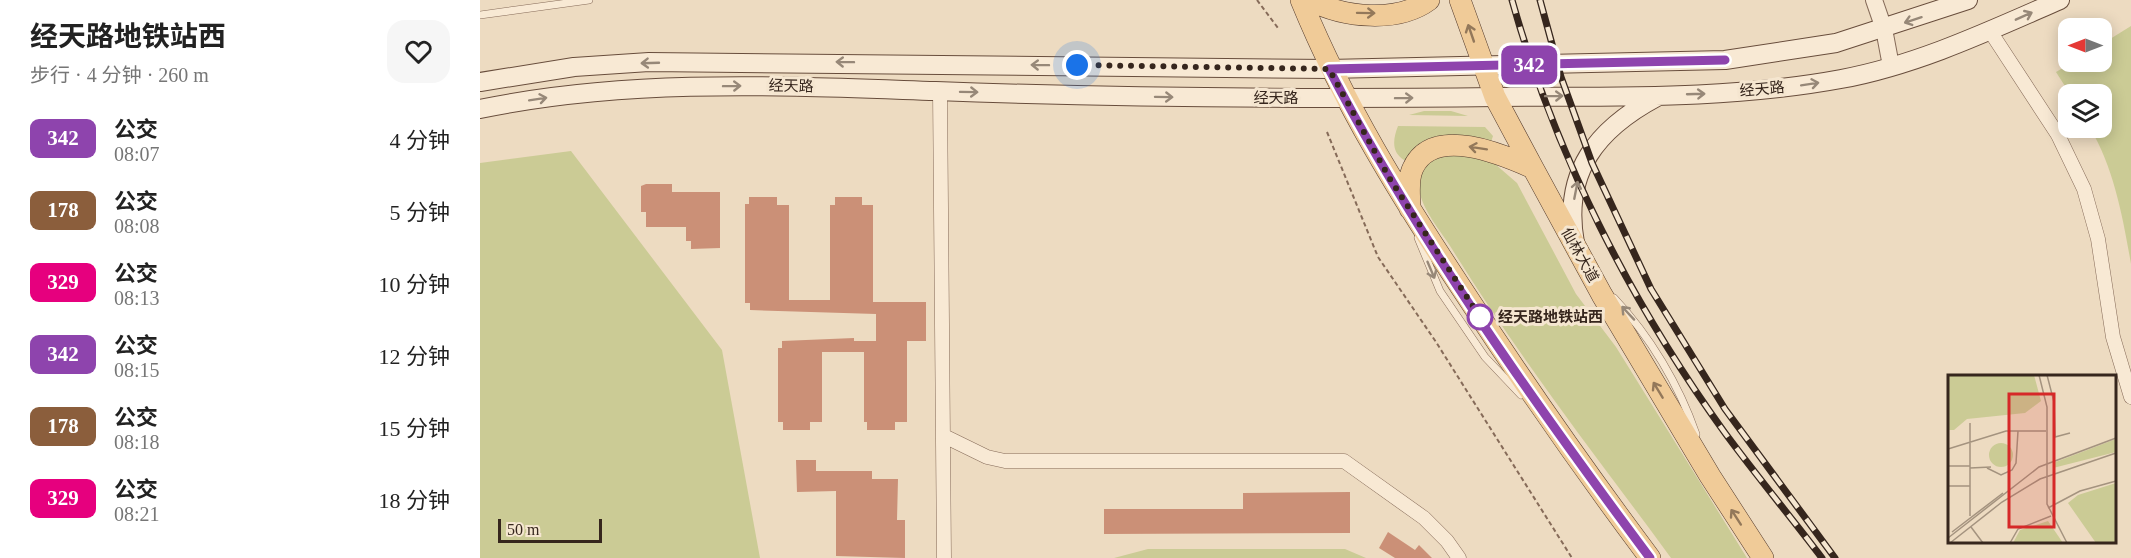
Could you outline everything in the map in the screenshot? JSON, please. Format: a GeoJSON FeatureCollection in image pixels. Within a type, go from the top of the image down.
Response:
{"type":"FeatureCollection","features":[{"type":"Feature","properties":{"kind":"main road"},"geometry":{"type":"LineString","coordinates":[[1301,0],[1329,69],[1390,179],[1557,433],[1650,558]]}},
{"type":"Feature","properties":{"kind":"main road"},"geometry":{"type":"LineString","coordinates":[[1310,0],[1327,9],[1345,12],[1399,14],[1415,10],[1429,0]]}},
{"type":"Feature","properties":{"kind":"main road","name":"仙林大道"},"geometry":{"type":"LineString","coordinates":[[1460,0],[1495,97],[1576,248],[1710,477],[1763,558]]}},
{"type":"Feature","properties":{"kind":"main road","name":"经天路"},"geometry":{"type":"LineString","coordinates":[[480,82],[574,67],[649,62],[938,63],[1329,69],[1725,60],[1826,45],[1884,29],[1968,0]]}},
{"type":"Feature","properties":{"kind":"main road","name":"经天路"},"geometry":{"type":"LineString","coordinates":[[480,109],[573,93],[649,87],[788,86],[1345,99],[1661,95],[1795,86],[1844,79],[1891,66],[1990,31],[2060,0]]}},
{"type":"Feature","properties":{"kind":"main road"},"geometry":{"type":"LineString","coordinates":[[1576,248],[1573,209],[1583,165],[1593,146],[1609,128],[1634,109],[1661,95]]}},
{"type":"Feature","properties":{"kind":"main road"},"geometry":{"type":"LineString","coordinates":[[1410,209],[1409,186],[1413,167],[1424,155],[1436,148],[1484,148],[1533,168]]}},
{"type":"Feature","properties":{"kind":"street"},"geometry":{"type":"LineString","coordinates":[[1874,0],[1884,29],[1891,66]]}},
{"type":"Feature","properties":{"kind":"street"},"geometry":{"type":"LineString","coordinates":[[1990,31],[2058,135],[2084,189],[2098,239],[2113,337],[2131,397]]}},
{"type":"Feature","properties":{"kind":"street"},"geometry":{"type":"LineString","coordinates":[[940,91],[944,558]]}},
{"type":"Feature","properties":{"kind":"street"},"geometry":{"type":"LineString","coordinates":[[944,436],[987,457],[1005,461],[1344,461],[1424,518],[1447,541],[1459,558]]}},
{"type":"Feature","properties":{"kind":"lane"},"geometry":{"type":"LineString","coordinates":[[480,15],[589,0]]}},
{"type":"Feature","properties":{"kind":"lane"},"geometry":{"type":"LineString","coordinates":[[1390,179],[1440,291],[1485,357],[1557,433]]}},
{"type":"Feature","properties":{"kind":"path"},"geometry":{"type":"LineString","coordinates":[[1257,0],[1278,28]]}},
{"type":"Feature","properties":{"kind":"path"},"geometry":{"type":"LineString","coordinates":[[1327,132],[1378,257],[1436,342],[1572,558]]}},
{"type":"Feature","properties":{"kind":"green space"},"geometry":{"type":"Polygon","coordinates":[[[2131,26],[2131,264],[2121,211],[2111,176],[2095,138],[2112,138],[2112,84],[2064,84],[2056,72],[2112,72],[2112,38],[2131,26]]]}},
{"type":"Feature","properties":{"kind":"green space"},"geometry":{"type":"Polygon","coordinates":[[[1424,111],[1451,111],[1468,116],[1409,115],[1424,111]]]}},
{"type":"Feature","properties":{"kind":"green space"},"geometry":{"type":"Polygon","coordinates":[[[1398,126],[1485,127],[1493,136],[1491,142],[1404,160],[1397,153],[1394,145],[1398,126]]]}},
{"type":"Feature","properties":{"kind":"green space"},"geometry":{"type":"Polygon","coordinates":[[[571,151],[722,350],[760,558],[480,558],[480,163],[571,151]]]}},
{"type":"Feature","properties":{"kind":"green space"},"geometry":{"type":"Polygon","coordinates":[[[1442,153],[1487,157],[1517,183],[1576,294],[1616,347],[1747,558],[1671,558],[1523,356],[1428,212],[1419,189],[1420,177],[1428,163],[1442,153]]]}},
{"type":"Feature","properties":{"kind":"green space"},"geometry":{"type":"Polygon","coordinates":[[[1148,549],[1345,549],[1366,558],[1114,558],[1148,549]]]}},
{"type":"Feature","properties":{"kind":"building"},"geometry":{"type":"Polygon","coordinates":[[[672,184],[672,192],[720,192],[720,248],[691,249],[691,241],[686,241],[686,227],[646,227],[646,212],[641,212],[641,186],[672,184]]]}},
{"type":"Feature","properties":{"kind":"building"},"geometry":{"type":"Polygon","coordinates":[[[749,197],[777,197],[777,205],[789,205],[789,300],[830,300],[830,205],[835,205],[835,197],[862,197],[862,205],[873,205],[873,302],[926,302],[926,341],[907,341],[907,422],[895,422],[895,430],[867,430],[867,422],[864,422],[864,352],[822,352],[822,422],[810,422],[810,430],[783,430],[783,422],[778,422],[778,348],[782,348],[782,341],[854,338],[854,341],[876,341],[876,314],[750,310],[750,303],[745,303],[745,204],[749,204],[749,197]]]}},
{"type":"Feature","properties":{"kind":"building"},"geometry":{"type":"Polygon","coordinates":[[[796,460],[816,460],[816,471],[872,471],[872,479],[898,479],[897,520],[905,520],[905,558],[836,556],[836,491],[797,492],[796,460]]]}},
{"type":"Feature","properties":{"kind":"building"},"geometry":{"type":"Polygon","coordinates":[[[1350,492],[1350,533],[1104,534],[1104,509],[1243,509],[1243,493],[1350,492]]]}},
{"type":"Feature","properties":{"kind":"building"},"geometry":{"type":"Polygon","coordinates":[[[1388,532],[1415,550],[1419,545],[1432,558],[1395,558],[1379,548],[1388,532]]]}},
{"type":"Feature","properties":{"kind":"railway"},"geometry":{"type":"LineString","coordinates":[[1512,0],[1550,114],[1599,226],[1628,279],[1658,332],[1725,433],[1822,558]]}},
{"type":"Feature","properties":{"kind":"railway"},"geometry":{"type":"LineString","coordinates":[[1540,0],[1561,77],[1592,163],[1651,289],[1725,409],[1835,558]]}},
{"type":"Feature","properties":{"kind":"bus line","name":"342"},"geometry":{"type":"LineString","coordinates":[[1650,558],[1557,433],[1390,179],[1329,69],[1725,60]]}},
{"type":"Feature","properties":{"kind":"place","name":"经天路地铁站西"},"geometry":{"type":"Point","coordinates":[1480,317]}},
{"type":"Feature","properties":{"kind":"route"},"geometry":{"type":"LineString","coordinates":[[1077,65],[1329,69],[1390,179],[1480,317]]}}]}
